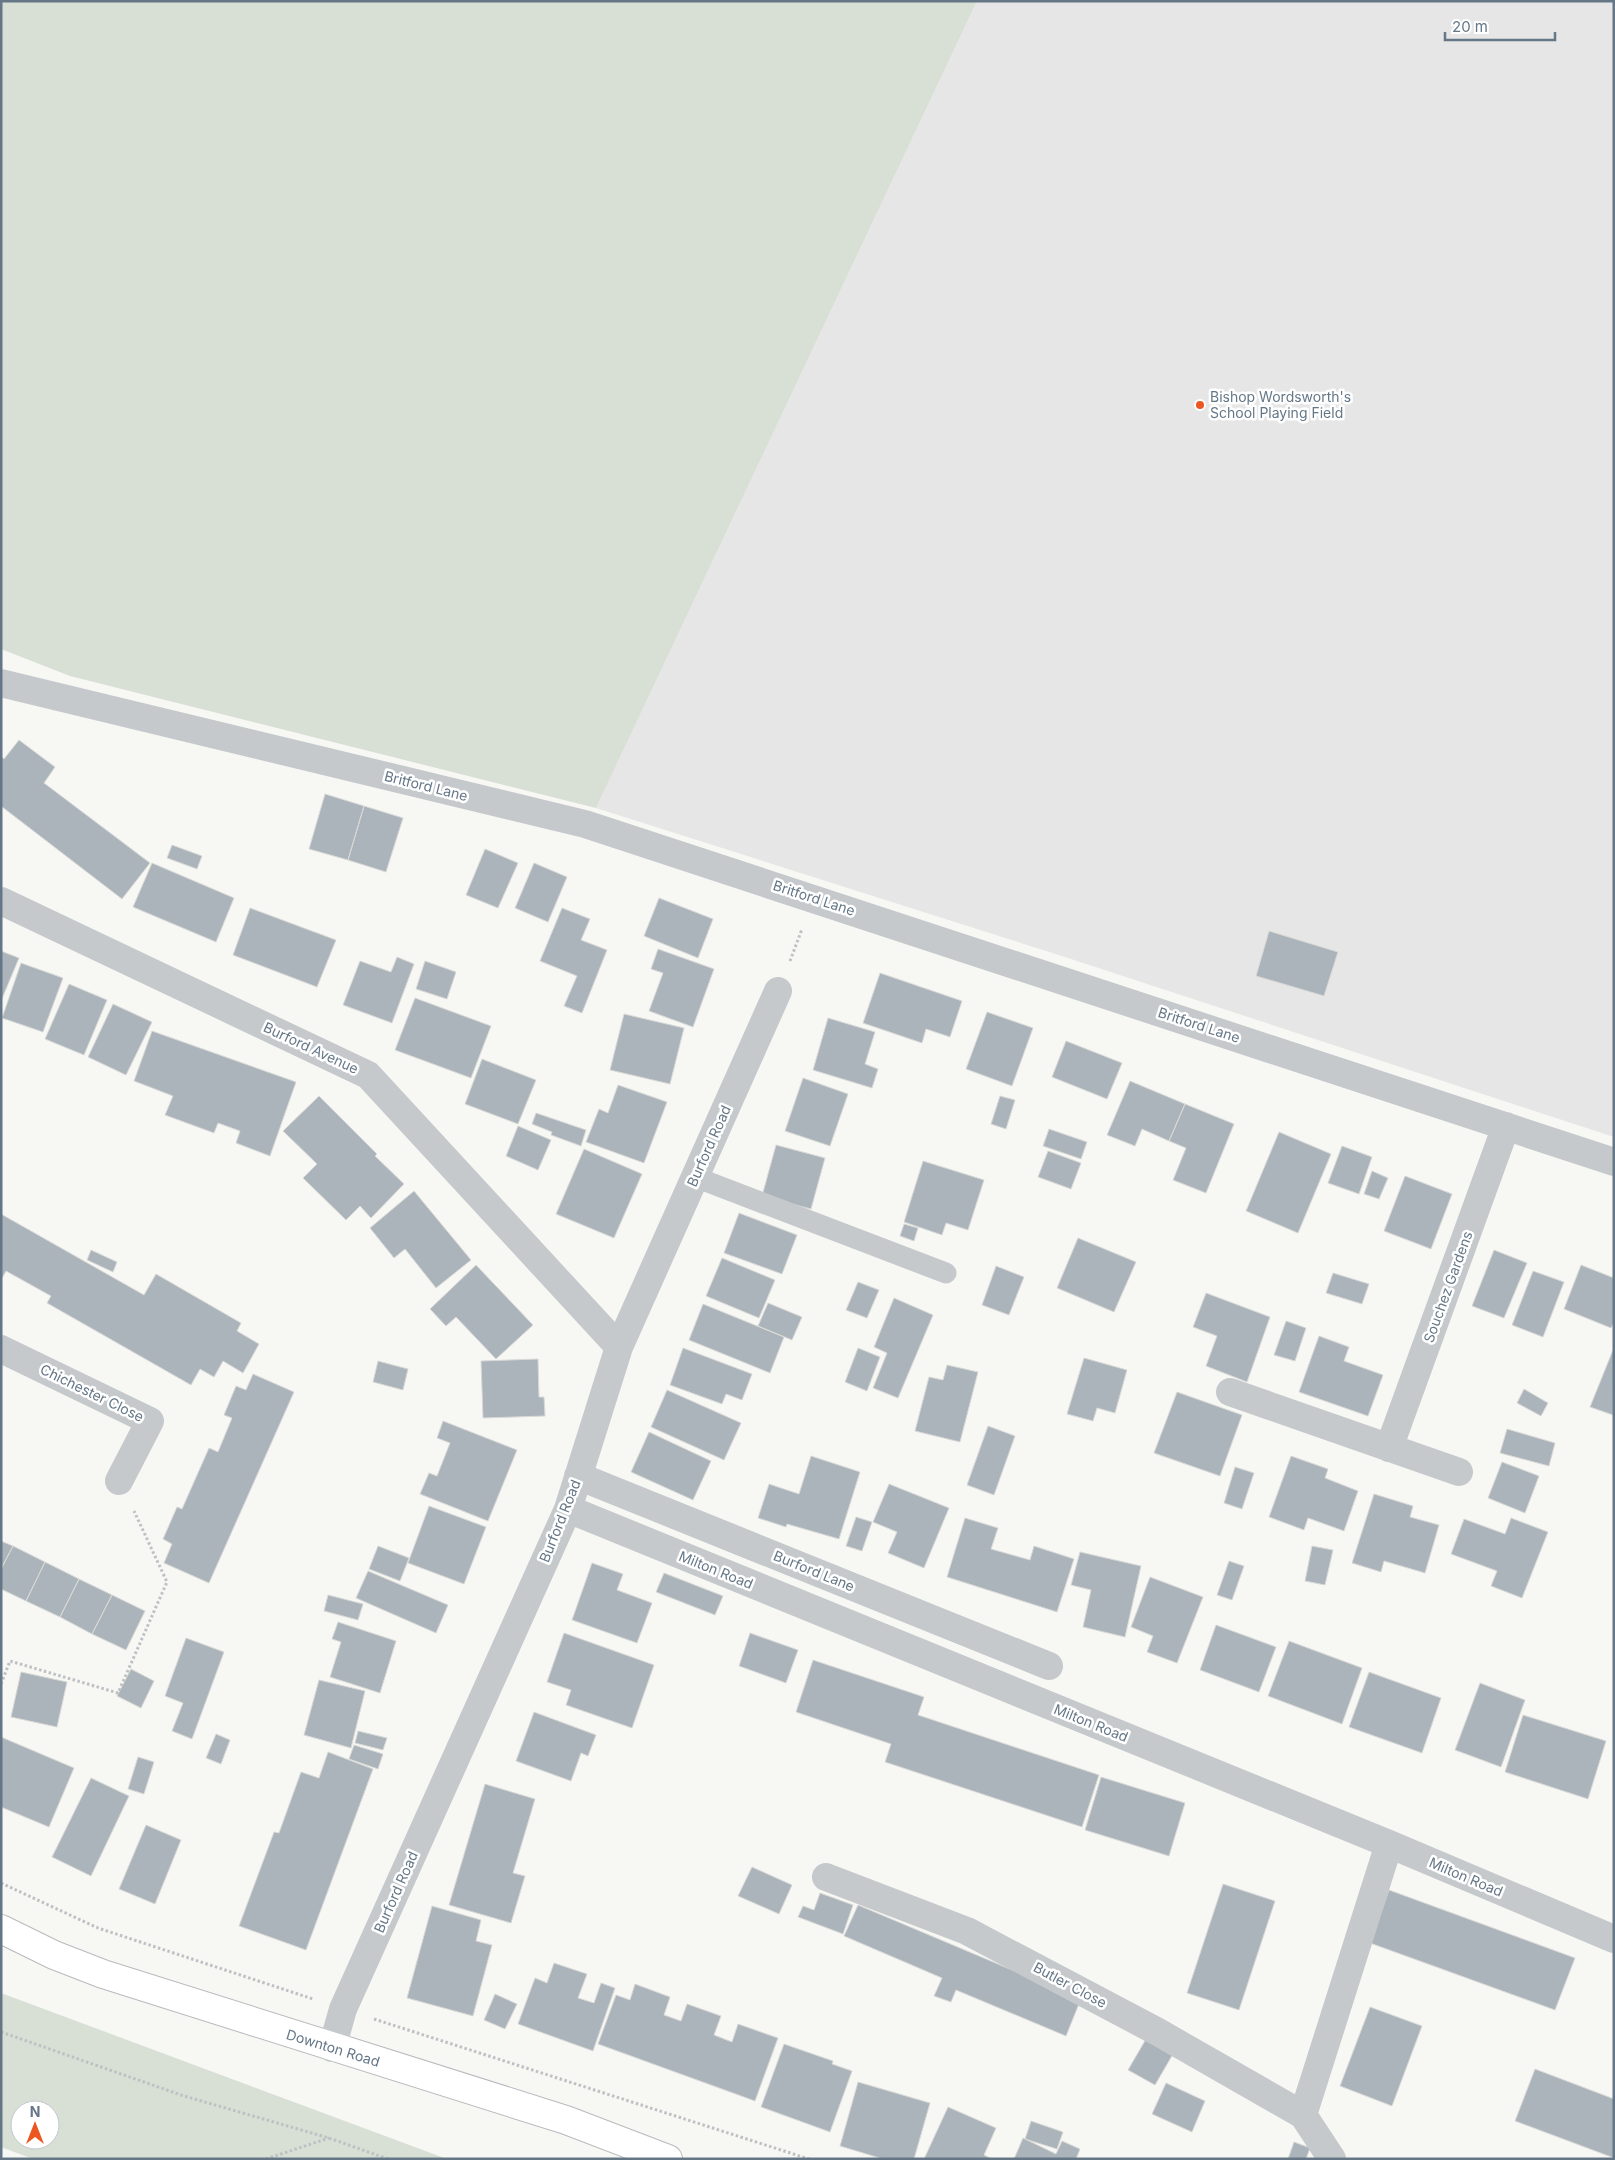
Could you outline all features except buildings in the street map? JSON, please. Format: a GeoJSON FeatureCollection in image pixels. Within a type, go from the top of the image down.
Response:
{"type":"FeatureCollection","features":[{"type":"Feature","properties":{"kind":"highway","name":"Downton Road"},"geometry":{"type":"LineString","coordinates":[[1,1929],[54,1955],[103,1974],[332,2048],[566,2120],[668,2159]]}},
{"type":"Feature","properties":{"kind":"street","name":"Britford Lane"},"geometry":{"type":"LineString","coordinates":[[1,682],[585,824],[1614,1162]]}},
{"type":"Feature","properties":{"kind":"street","name":"Burford Avenue"},"geometry":{"type":"LineString","coordinates":[[1,901],[368,1075],[619,1347]]}},
{"type":"Feature","properties":{"kind":"street","name":"Burford Road"},"geometry":{"type":"LineString","coordinates":[[332,2048],[343,2008],[568,1510],[619,1347],[778,992]]}},
{"type":"Feature","properties":{"kind":"street","name":"Souchez Gardens"},"geometry":{"type":"LineString","coordinates":[[1390,1448],[1506,1126]]}},
{"type":"Feature","properties":{"kind":"street","name":"Chichester Close"},"geometry":{"type":"LineString","coordinates":[[1,1349],[150,1421],[120,1481]]}},
{"type":"Feature","properties":{"kind":"street"},"geometry":{"type":"LineString","coordinates":[[1230,1392],[1459,1472]]}},
{"type":"Feature","properties":{"kind":"street","name":"Burford Lane"},"geometry":{"type":"LineString","coordinates":[[578,1476],[1049,1666]]}},
{"type":"Feature","properties":{"kind":"street","name":"Milton Road"},"geometry":{"type":"LineString","coordinates":[[568,1510],[1389,1844],[1614,1939]]}},
{"type":"Feature","properties":{"kind":"street"},"geometry":{"type":"LineString","coordinates":[[1303,2115],[1389,1844]]}},
{"type":"Feature","properties":{"kind":"street","name":"Butler Close"},"geometry":{"type":"LineString","coordinates":[[826,1877],[967,1931],[1158,2032],[1303,2115],[1332,2159]]}},
{"type":"Feature","properties":{"kind":"lane"},"geometry":{"type":"LineString","coordinates":[[695,1177],[946,1272]]}},
{"type":"Feature","properties":{"kind":"path"},"geometry":{"type":"LineString","coordinates":[[778,992],[814,898]]}},
{"type":"Feature","properties":{"kind":"path"},"geometry":{"type":"LineString","coordinates":[[1,1684],[10,1661],[118,1693],[167,1582],[120,1481]]}},
{"type":"Feature","properties":{"kind":"path"},"geometry":{"type":"LineString","coordinates":[[1,1883],[98,1928],[809,2159]]}},
{"type":"Feature","properties":{"kind":"path"},"geometry":{"type":"LineString","coordinates":[[1,2032],[184,2096],[329,2138],[388,2159]]}},
{"type":"Feature","properties":{"kind":"path"},"geometry":{"type":"LineString","coordinates":[[266,2159],[329,2138]]}},
{"type":"Feature","properties":{"kind":"shaded area"},"geometry":{"type":"Polygon","coordinates":[[[1,1],[977,1],[596,808],[70,676],[1,649],[1,1]]]}},
{"type":"Feature","properties":{"kind":"shaded area","name":"Bishop Wordsworth's School Playing Field"},"geometry":{"type":"Polygon","coordinates":[[[977,1],[1614,1],[1614,1137],[1065,957],[596,808],[977,1]]]}},
{"type":"Feature","properties":{"kind":"shaded area"},"geometry":{"type":"Polygon","coordinates":[[[1,1993],[447,2159],[33,2159],[1,2147],[1,1993]]]}},
{"type":"Feature","properties":{"kind":"place","name":"Bishop Wordsworth's School Playing Field"},"geometry":{"type":"Point","coordinates":[1200,405]}}]}
